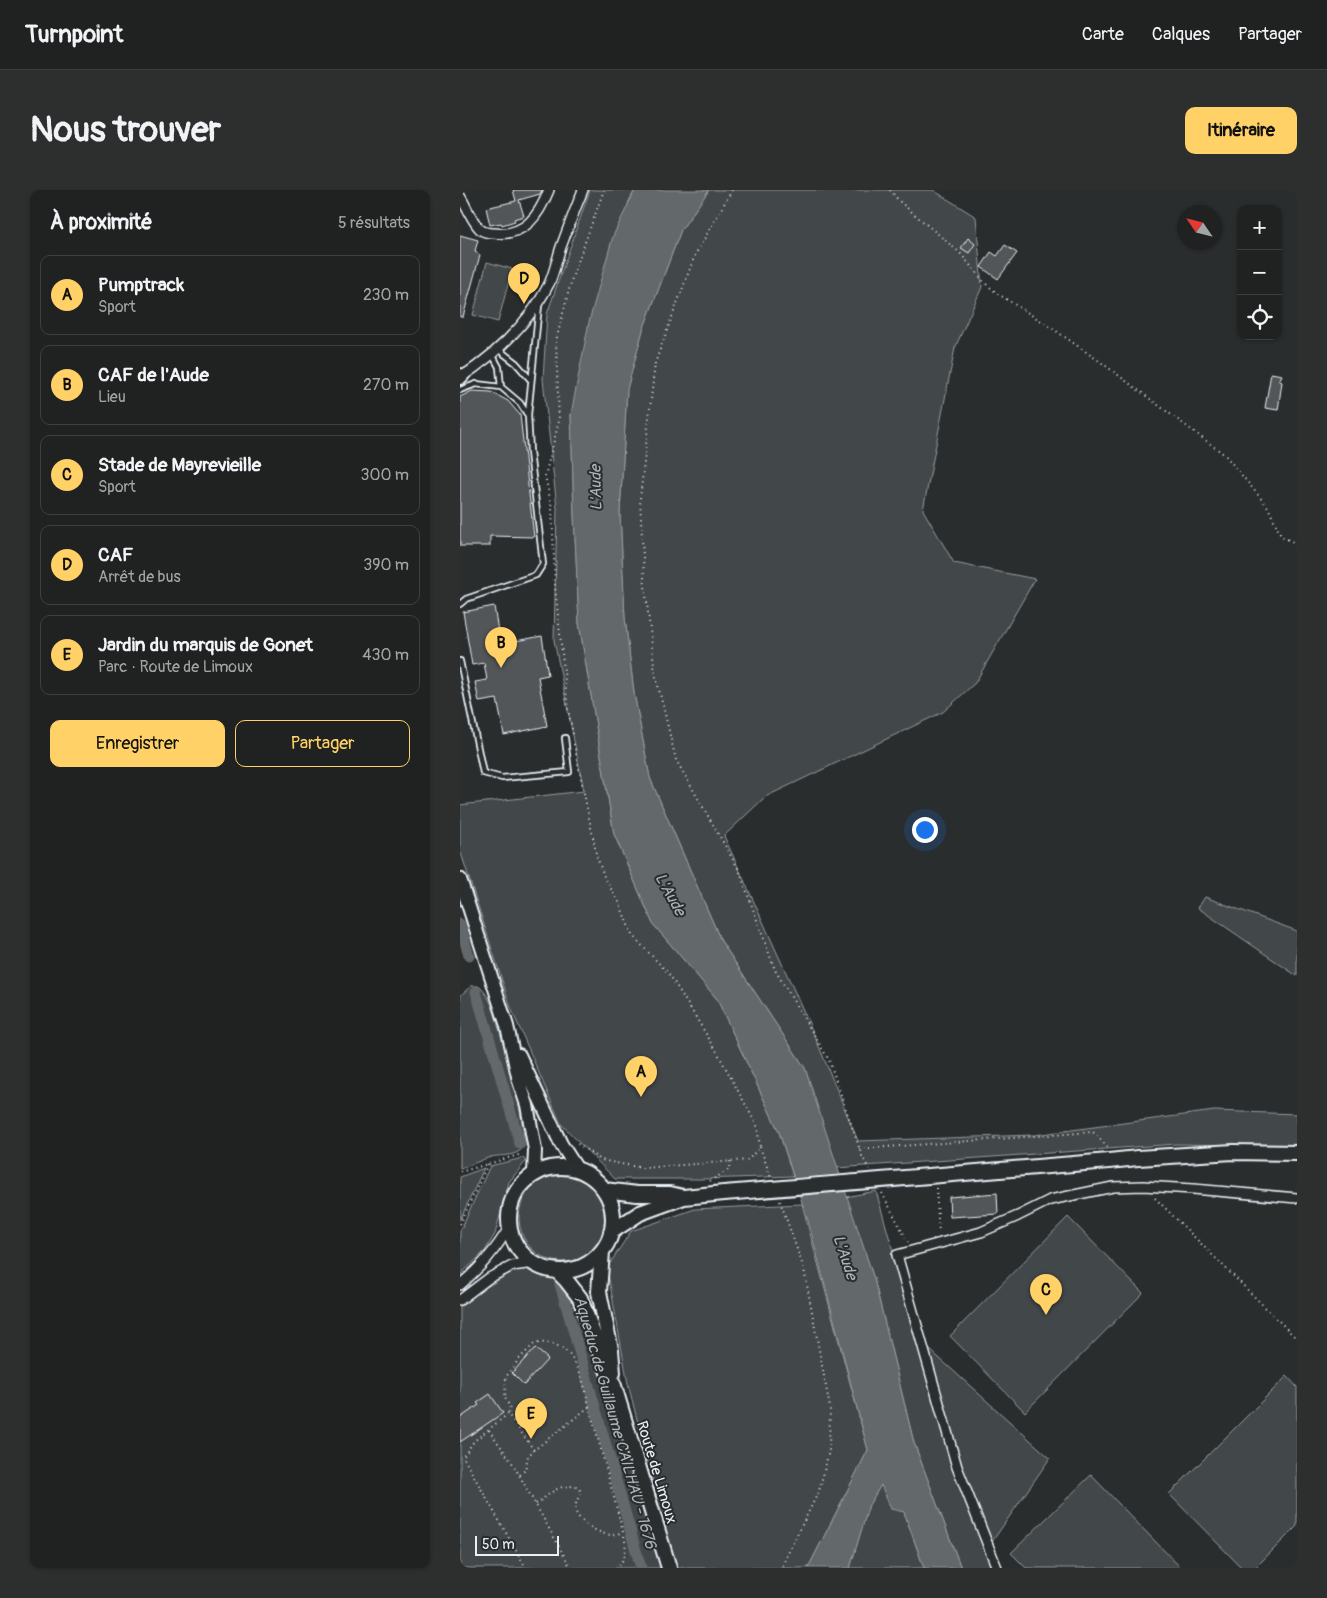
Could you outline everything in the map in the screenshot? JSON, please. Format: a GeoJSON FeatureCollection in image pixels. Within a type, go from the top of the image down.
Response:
{"type":"FeatureCollection","features":[{"type":"Feature","properties":{"kind":"main road"},"geometry":{"type":"LineString","coordinates":[[460,878],[507,1026],[519,1081],[527,1105],[535,1150],[534,1174]]}},
{"type":"Feature","properties":{"kind":"main road"},"geometry":{"type":"LineString","coordinates":[[507,1026],[530,1080],[561,1144],[576,1169]]}},
{"type":"Feature","properties":{"kind":"main road"},"geometry":{"type":"LineString","coordinates":[[611,1232],[640,1213],[684,1197],[724,1193],[933,1182],[1111,1157],[1138,1158],[1233,1152],[1297,1153]]}},
{"type":"Feature","properties":{"kind":"main road"},"geometry":{"type":"LineString","coordinates":[[602,1251],[589,1263],[574,1269],[557,1271],[534,1263],[522,1254],[517,1247],[510,1226],[511,1206],[514,1196],[534,1174],[555,1167],[576,1169],[592,1177],[604,1190],[612,1210],[611,1232],[602,1251],[599,1292],[610,1350],[614,1386]]}},
{"type":"Feature","properties":{"kind":"main road"},"geometry":{"type":"LineString","coordinates":[[604,1190],[637,1194],[670,1194],[684,1197]]}},
{"type":"Feature","properties":{"kind":"main road"},"geometry":{"type":"LineString","coordinates":[[557,1271],[580,1298],[614,1386]]}},
{"type":"Feature","properties":{"kind":"main road","name":"Route de Limoux"},"geometry":{"type":"LineString","coordinates":[[614,1386],[669,1568]]}},
{"type":"Feature","properties":{"kind":"street"},"geometry":{"type":"LineString","coordinates":[[460,196],[480,230],[501,234],[523,230],[542,208],[550,190]]}},
{"type":"Feature","properties":{"kind":"street"},"geometry":{"type":"LineString","coordinates":[[461,377],[495,351],[521,327],[539,300],[549,283],[583,190]]}},
{"type":"Feature","properties":{"kind":"street"},"geometry":{"type":"LineString","coordinates":[[997,1568],[957,1467],[897,1255],[981,1232],[1050,1200],[1113,1186],[1143,1186],[1297,1198]]}},
{"type":"Feature","properties":{"kind":"street"},"geometry":{"type":"LineString","coordinates":[[460,1286],[479,1269],[499,1244],[510,1226]]}},
{"type":"Feature","properties":{"kind":"street"},"geometry":{"type":"LineString","coordinates":[[460,1300],[489,1278],[512,1266],[534,1263]]}},
{"type":"Feature","properties":{"kind":"lane"},"geometry":{"type":"LineString","coordinates":[[460,604],[466,599],[536,575],[543,564],[530,452],[528,415],[539,300]]}},
{"type":"Feature","properties":{"kind":"lane"},"geometry":{"type":"LineString","coordinates":[[495,351],[516,363],[530,379]]}},
{"type":"Feature","properties":{"kind":"lane"},"geometry":{"type":"LineString","coordinates":[[495,351],[501,387]]}},
{"type":"Feature","properties":{"kind":"lane"},"geometry":{"type":"LineString","coordinates":[[460,390],[476,384],[501,387],[520,403],[528,415]]}},
{"type":"Feature","properties":{"kind":"lane"},"geometry":{"type":"LineString","coordinates":[[460,661],[483,773],[502,778],[569,772],[565,738]]}},
{"type":"Feature","properties":{"kind":"path"},"geometry":{"type":"LineString","coordinates":[[604,190],[572,278],[556,341],[558,421],[546,476],[552,508],[555,587],[568,709],[597,857],[605,879],[619,902],[632,935],[668,974],[716,1050],[757,1126],[760,1147],[774,1184]]}},
{"type":"Feature","properties":{"kind":"path"},"geometry":{"type":"LineString","coordinates":[[732,190],[695,254],[655,363],[640,499],[644,577],[655,673],[676,760],[739,870],[775,970],[829,1060],[859,1149],[870,1171]]}},
{"type":"Feature","properties":{"kind":"path"},"geometry":{"type":"LineString","coordinates":[[890,190],[899,201],[960,252],[986,283],[998,294],[1102,363],[1225,455],[1268,507],[1281,536],[1297,544]]}},
{"type":"Feature","properties":{"kind":"path"},"geometry":{"type":"LineString","coordinates":[[859,1149],[1093,1132],[1111,1157]]}},
{"type":"Feature","properties":{"kind":"path"},"geometry":{"type":"LineString","coordinates":[[561,1144],[572,1140],[601,1160],[642,1168],[748,1160],[760,1147]]}},
{"type":"Feature","properties":{"kind":"path"},"geometry":{"type":"LineString","coordinates":[[460,1172],[535,1150]]}},
{"type":"Feature","properties":{"kind":"path"},"geometry":{"type":"LineString","coordinates":[[708,1195],[707,1183],[730,1169],[730,1161]]}},
{"type":"Feature","properties":{"kind":"path"},"geometry":{"type":"LineString","coordinates":[[460,1224],[488,1164]]}},
{"type":"Feature","properties":{"kind":"path"},"geometry":{"type":"LineString","coordinates":[[933,1182],[939,1233]]}},
{"type":"Feature","properties":{"kind":"path"},"geometry":{"type":"LineString","coordinates":[[878,1186],[912,1251]]}},
{"type":"Feature","properties":{"kind":"path"},"geometry":{"type":"LineString","coordinates":[[1143,1186],[1297,1339]]}},
{"type":"Feature","properties":{"kind":"path"},"geometry":{"type":"LineString","coordinates":[[780,1200],[804,1269],[830,1408],[829,1451],[819,1491],[782,1568]]}},
{"type":"Feature","properties":{"kind":"path"},"geometry":{"type":"LineString","coordinates":[[526,1568],[463,1457],[474,1441],[508,1414],[510,1407],[505,1398],[506,1377],[519,1359],[534,1344],[548,1342],[563,1349],[573,1359],[580,1372],[627,1545],[622,1562],[617,1568]]}},
{"type":"Feature","properties":{"kind":"path"},"geometry":{"type":"LineString","coordinates":[[520,1475],[524,1470],[528,1456],[534,1450],[589,1407]]}},
{"type":"Feature","properties":{"kind":"path"},"geometry":{"type":"LineString","coordinates":[[508,1414],[534,1450]]}},
{"type":"Feature","properties":{"kind":"path"},"geometry":{"type":"LineString","coordinates":[[489,1430],[520,1475],[572,1568]]}},
{"type":"Feature","properties":{"kind":"path"},"geometry":{"type":"LineString","coordinates":[[536,1504],[563,1486],[571,1485],[579,1488],[576,1512],[586,1525],[598,1532],[612,1535],[623,1532]]}},
{"type":"Feature","properties":{"kind":"shaded area"},"geometry":{"type":"Polygon","coordinates":[[[590,190],[635,190],[629,201],[571,414],[579,623],[614,834],[653,924],[717,999],[779,1132],[793,1176],[615,1179],[561,1124],[511,1008],[460,850],[460,805],[584,791],[554,640],[557,508],[543,379],[547,314],[590,190]]]}},
{"type":"Feature","properties":{"kind":"shaded area"},"geometry":{"type":"Polygon","coordinates":[[[709,190],[933,190],[976,217],[982,287],[955,348],[923,510],[954,563],[1035,579],[975,683],[943,712],[765,797],[724,836],[813,1032],[858,1141],[1034,1135],[1214,1111],[1297,1114],[1297,1146],[1177,1144],[836,1168],[805,1068],[721,941],[650,778],[634,693],[625,618],[620,513],[627,389],[643,330],[681,230],[709,190]]]}},
{"type":"Feature","properties":{"kind":"shaded area"},"geometry":{"type":"Polygon","coordinates":[[[487,262],[512,269],[498,322],[473,315],[487,262]]]}},
{"type":"Feature","properties":{"kind":"shaded area"},"geometry":{"type":"Polygon","coordinates":[[[1205,897],[1297,931],[1297,976],[1198,908],[1205,897]]]}},
{"type":"Feature","properties":{"kind":"shaded area"},"geometry":{"type":"Polygon","coordinates":[[[471,986],[481,988],[493,1007],[515,1087],[525,1146],[513,1154],[491,1157],[460,1169],[460,1004],[461,995],[471,986]]]}},
{"type":"Feature","properties":{"kind":"shaded area"},"geometry":{"type":"Polygon","coordinates":[[[523,1158],[526,1161],[509,1182],[495,1234],[485,1251],[460,1275],[460,1231],[490,1166],[523,1158]]]}},
{"type":"Feature","properties":{"kind":"shaded area"},"geometry":{"type":"Polygon","coordinates":[[[484,1168],[460,1220],[460,1177],[484,1168]]]}},
{"type":"Feature","properties":{"kind":"shaded area"},"geometry":{"type":"Polygon","coordinates":[[[554,1174],[572,1174],[588,1181],[600,1193],[607,1209],[607,1227],[600,1243],[588,1255],[572,1262],[554,1262],[538,1255],[526,1243],[519,1227],[519,1209],[526,1193],[538,1181],[554,1174]]]}},
{"type":"Feature","properties":{"kind":"shaded area"},"geometry":{"type":"Polygon","coordinates":[[[876,1191],[918,1339],[1050,1458],[989,1546],[1002,1568],[961,1568],[914,1443],[874,1279],[846,1197],[876,1191]]]}},
{"type":"Feature","properties":{"kind":"shaded area"},"geometry":{"type":"Polygon","coordinates":[[[802,1204],[868,1450],[808,1568],[675,1568],[628,1384],[607,1268],[631,1231],[695,1209],[802,1204]]]}},
{"type":"Feature","properties":{"kind":"shaded area"},"geometry":{"type":"Polygon","coordinates":[[[1068,1217],[1143,1293],[1025,1412],[950,1336],[1068,1217]]]}},
{"type":"Feature","properties":{"kind":"shaded area"},"geometry":{"type":"Polygon","coordinates":[[[519,1268],[532,1269],[567,1285],[589,1332],[662,1568],[460,1568],[460,1307],[485,1288],[519,1268]]]}},
{"type":"Feature","properties":{"kind":"shaded area"},"geometry":{"type":"Polygon","coordinates":[[[1287,1376],[1297,1387],[1297,1526],[1255,1568],[1242,1568],[1169,1494],[1287,1376]]]}},
{"type":"Feature","properties":{"kind":"shaded area"},"geometry":{"type":"Polygon","coordinates":[[[1091,1475],[1181,1568],[1026,1568],[1011,1553],[1091,1475]]]}},
{"type":"Feature","properties":{"kind":"shaded area"},"geometry":{"type":"Polygon","coordinates":[[[881,1485],[904,1512],[924,1568],[850,1568],[869,1504],[881,1485]]]}},
{"type":"Feature","properties":{"kind":"water","name":"L'Aude"},"geometry":{"type":"Polygon","coordinates":[[[635,190],[709,190],[681,230],[643,330],[627,389],[620,513],[625,618],[634,693],[650,778],[721,941],[805,1068],[874,1279],[914,1443],[961,1568],[924,1568],[904,1512],[891,1509],[881,1485],[869,1505],[850,1568],[808,1568],[868,1450],[809,1224],[779,1132],[717,999],[653,924],[614,834],[579,623],[571,414],[589,322],[613,236],[635,190]]]}},
{"type":"Feature","properties":{"kind":"pier"},"geometry":{"type":"Polygon","coordinates":[[[841,1174],[847,1192],[797,1196],[792,1178],[841,1174]]]}},
{"type":"Feature","properties":{"kind":"building"},"geometry":{"type":"Polygon","coordinates":[[[513,190],[542,190],[540,194],[519,200],[524,216],[502,225],[501,223],[490,225],[486,208],[516,201],[513,190]]]}},
{"type":"Feature","properties":{"kind":"building"},"geometry":{"type":"Polygon","coordinates":[[[460,235],[478,240],[475,251],[480,255],[463,317],[460,317],[460,235]]]}},
{"type":"Feature","properties":{"kind":"building"},"geometry":{"type":"Polygon","coordinates":[[[968,238],[975,244],[969,253],[961,248],[968,238]]]}},
{"type":"Feature","properties":{"kind":"building"},"geometry":{"type":"Polygon","coordinates":[[[1005,245],[1017,253],[998,279],[981,267],[991,252],[997,256],[1005,245]]]}},
{"type":"Feature","properties":{"kind":"building"},"geometry":{"type":"Polygon","coordinates":[[[1271,373],[1282,375],[1279,381],[1282,382],[1278,410],[1265,408],[1271,373]]]}},
{"type":"Feature","properties":{"kind":"building"},"geometry":{"type":"Polygon","coordinates":[[[472,391],[491,392],[508,401],[520,415],[534,537],[490,536],[490,546],[460,546],[460,397],[472,391]]]}},
{"type":"Feature","properties":{"kind":"building"},"geometry":{"type":"Polygon","coordinates":[[[494,606],[500,644],[542,636],[548,675],[538,677],[547,726],[504,735],[497,699],[479,702],[475,682],[487,680],[484,663],[472,665],[463,612],[494,606]]]}},
{"type":"Feature","properties":{"kind":"building"},"geometry":{"type":"Polygon","coordinates":[[[997,1193],[998,1214],[950,1217],[949,1197],[997,1193]]]}},
{"type":"Feature","properties":{"kind":"building"},"geometry":{"type":"Polygon","coordinates":[[[535,1348],[548,1359],[524,1385],[512,1373],[535,1348]]]}},
{"type":"Feature","properties":{"kind":"building"},"geometry":{"type":"Polygon","coordinates":[[[490,1394],[503,1413],[460,1442],[460,1418],[479,1405],[477,1403],[490,1394]]]}},
{"type":"Feature","properties":{"kind":"waterway","name":"Aqueduc de Guillaume CAILHAU - 1676"},"geometry":{"type":"LineString","coordinates":[[460,924],[469,956]]}},
{"type":"Feature","properties":{"kind":"waterway","name":"Aqueduc de Guillaume CAILHAU - 1676"},"geometry":{"type":"LineString","coordinates":[[476,992],[520,1144]]}},
{"type":"Feature","properties":{"kind":"waterway","name":"Aqueduc de Guillaume CAILHAU - 1676"},"geometry":{"type":"LineString","coordinates":[[560,1284],[641,1568]]}},
{"type":"Feature","properties":{"kind":"place","name":"CAF"},"geometry":{"type":"Point","coordinates":[524,304]}},
{"type":"Feature","properties":{"kind":"place","name":"CAF de l'Aude"},"geometry":{"type":"Point","coordinates":[501,668]}},
{"type":"Feature","properties":{"kind":"place","name":"Pumptrack"},"geometry":{"type":"Point","coordinates":[641,1097]}},
{"type":"Feature","properties":{"kind":"place","name":"Stade de Mayrevieille"},"geometry":{"type":"Point","coordinates":[1046,1315]}},
{"type":"Feature","properties":{"kind":"place","name":"Jardin du marquis de Gonet"},"geometry":{"type":"Point","coordinates":[531,1439]}}]}
